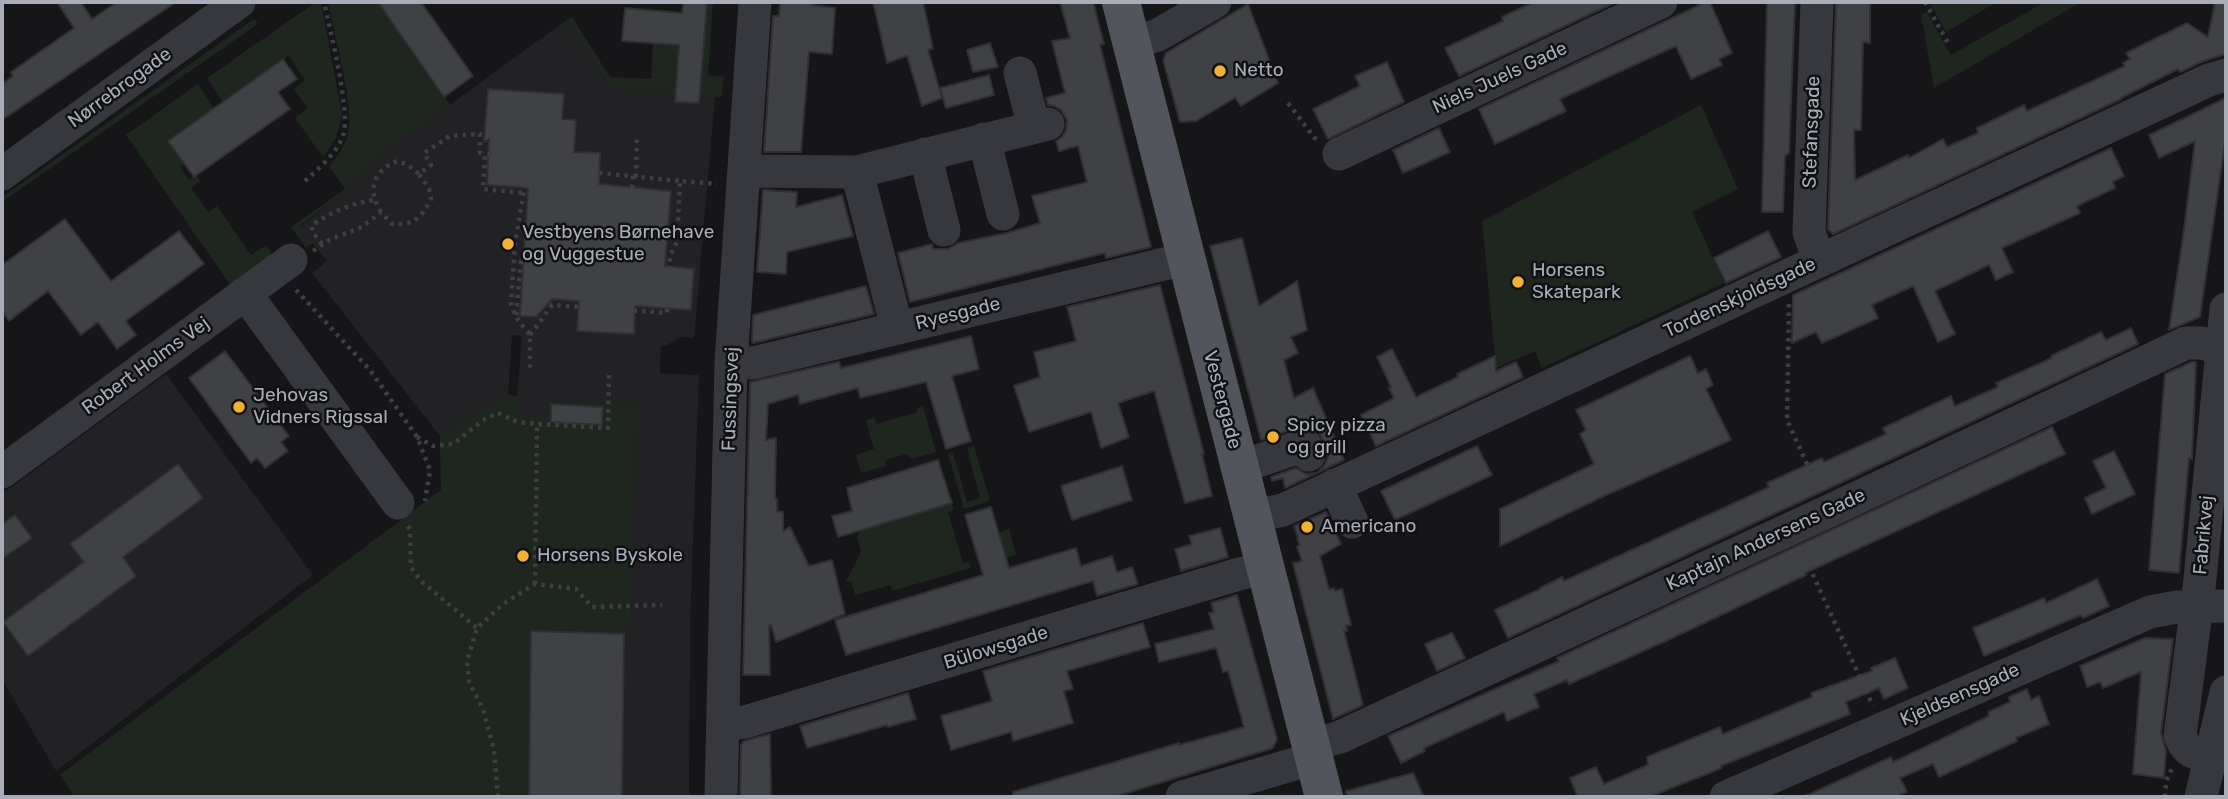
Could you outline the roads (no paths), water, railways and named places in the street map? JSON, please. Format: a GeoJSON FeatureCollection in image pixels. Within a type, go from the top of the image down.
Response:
{"type":"FeatureCollection","features":[{"type":"Feature","properties":{"kind":"main road","name":"Vestergade"},"geometry":{"type":"LineString","coordinates":[[1121,2],[1324,797]]}},
{"type":"Feature","properties":{"kind":"street","name":"Nørrebrogade"},"geometry":{"type":"LineString","coordinates":[[2,174],[239,2]]}},
{"type":"Feature","properties":{"kind":"street","name":"Fussingsvej"},"geometry":{"type":"LineString","coordinates":[[721,797],[731,363],[755,2]]}},
{"type":"Feature","properties":{"kind":"street"},"geometry":{"type":"LineString","coordinates":[[1131,43],[1158,35],[1215,2]]}},
{"type":"Feature","properties":{"kind":"street","name":"Niels Juels Gade"},"geometry":{"type":"LineString","coordinates":[[1339,154],[1661,2]]}},
{"type":"Feature","properties":{"kind":"street","name":"Stefansgade"},"geometry":{"type":"LineString","coordinates":[[1816,2],[1808,232],[1819,261]]}},
{"type":"Feature","properties":{"kind":"street"},"geometry":{"type":"LineString","coordinates":[[743,179],[857,172],[1041,125],[1020,74]]}},
{"type":"Feature","properties":{"kind":"street","name":"Tordenskjoldsgade"},"geometry":{"type":"LineString","coordinates":[[1253,516],[1283,510],[2209,80],[2226,75]]}},
{"type":"Feature","properties":{"kind":"street"},"geometry":{"type":"LineString","coordinates":[[984,139],[1003,215]]}},
{"type":"Feature","properties":{"kind":"street"},"geometry":{"type":"LineString","coordinates":[[925,154],[944,230]]}},
{"type":"Feature","properties":{"kind":"street"},"geometry":{"type":"LineString","coordinates":[[857,172],[897,328]]}},
{"type":"Feature","properties":{"kind":"street","name":"Ryesgade"},"geometry":{"type":"LineString","coordinates":[[731,363],[753,363],[1185,259]]}},
{"type":"Feature","properties":{"kind":"street","name":"Robert Holms Vej"},"geometry":{"type":"LineString","coordinates":[[2,472],[285,264]]}},
{"type":"Feature","properties":{"kind":"street"},"geometry":{"type":"LineString","coordinates":[[245,293],[412,510]]}},
{"type":"Feature","properties":{"kind":"street","name":"Fabrikvej"},"geometry":{"type":"LineString","coordinates":[[2197,752],[2180,735],[2212,606],[2221,348],[2226,309]]}},
{"type":"Feature","properties":{"kind":"street","name":"Kaptajn Andersens Gade"},"geometry":{"type":"LineString","coordinates":[[1182,797],[1313,752],[1340,737],[2186,343],[2201,343],[2221,348]]}},
{"type":"Feature","properties":{"kind":"street"},"geometry":{"type":"LineString","coordinates":[[1240,467],[1305,445],[1309,455]]}},
{"type":"Feature","properties":{"kind":"street"},"geometry":{"type":"LineString","coordinates":[[1335,485],[1352,522]]}},
{"type":"Feature","properties":{"kind":"street","name":"Bülowsgade"},"geometry":{"type":"LineString","coordinates":[[724,724],[745,722],[1239,573],[1266,568]]}},
{"type":"Feature","properties":{"kind":"street","name":"Kjeldsensgade"},"geometry":{"type":"LineString","coordinates":[[1726,797],[2150,612],[2177,607],[2212,606]]}},
{"type":"Feature","properties":{"kind":"street"},"geometry":{"type":"LineString","coordinates":[[2201,797],[2197,752],[2226,692]]}},
{"type":"Feature","properties":{"kind":"place","name":"Netto"},"geometry":{"type":"Point","coordinates":[1220,71]}},
{"type":"Feature","properties":{"kind":"place","name":"Vestbyens Børnehave og Vuggestue"},"geometry":{"type":"Point","coordinates":[508,244]}},
{"type":"Feature","properties":{"kind":"place","name":"Horsens Skatepark"},"geometry":{"type":"Point","coordinates":[1518,282]}},
{"type":"Feature","properties":{"kind":"place","name":"Jehovas Vidners Rigssal"},"geometry":{"type":"Point","coordinates":[239,407]}},
{"type":"Feature","properties":{"kind":"place","name":"Spicy pizza og grill"},"geometry":{"type":"Point","coordinates":[1273,437]}},
{"type":"Feature","properties":{"kind":"place","name":"Americano"},"geometry":{"type":"Point","coordinates":[1307,527]}},
{"type":"Feature","properties":{"kind":"place","name":"Horsens Byskole"},"geometry":{"type":"Point","coordinates":[523,556]}}]}
